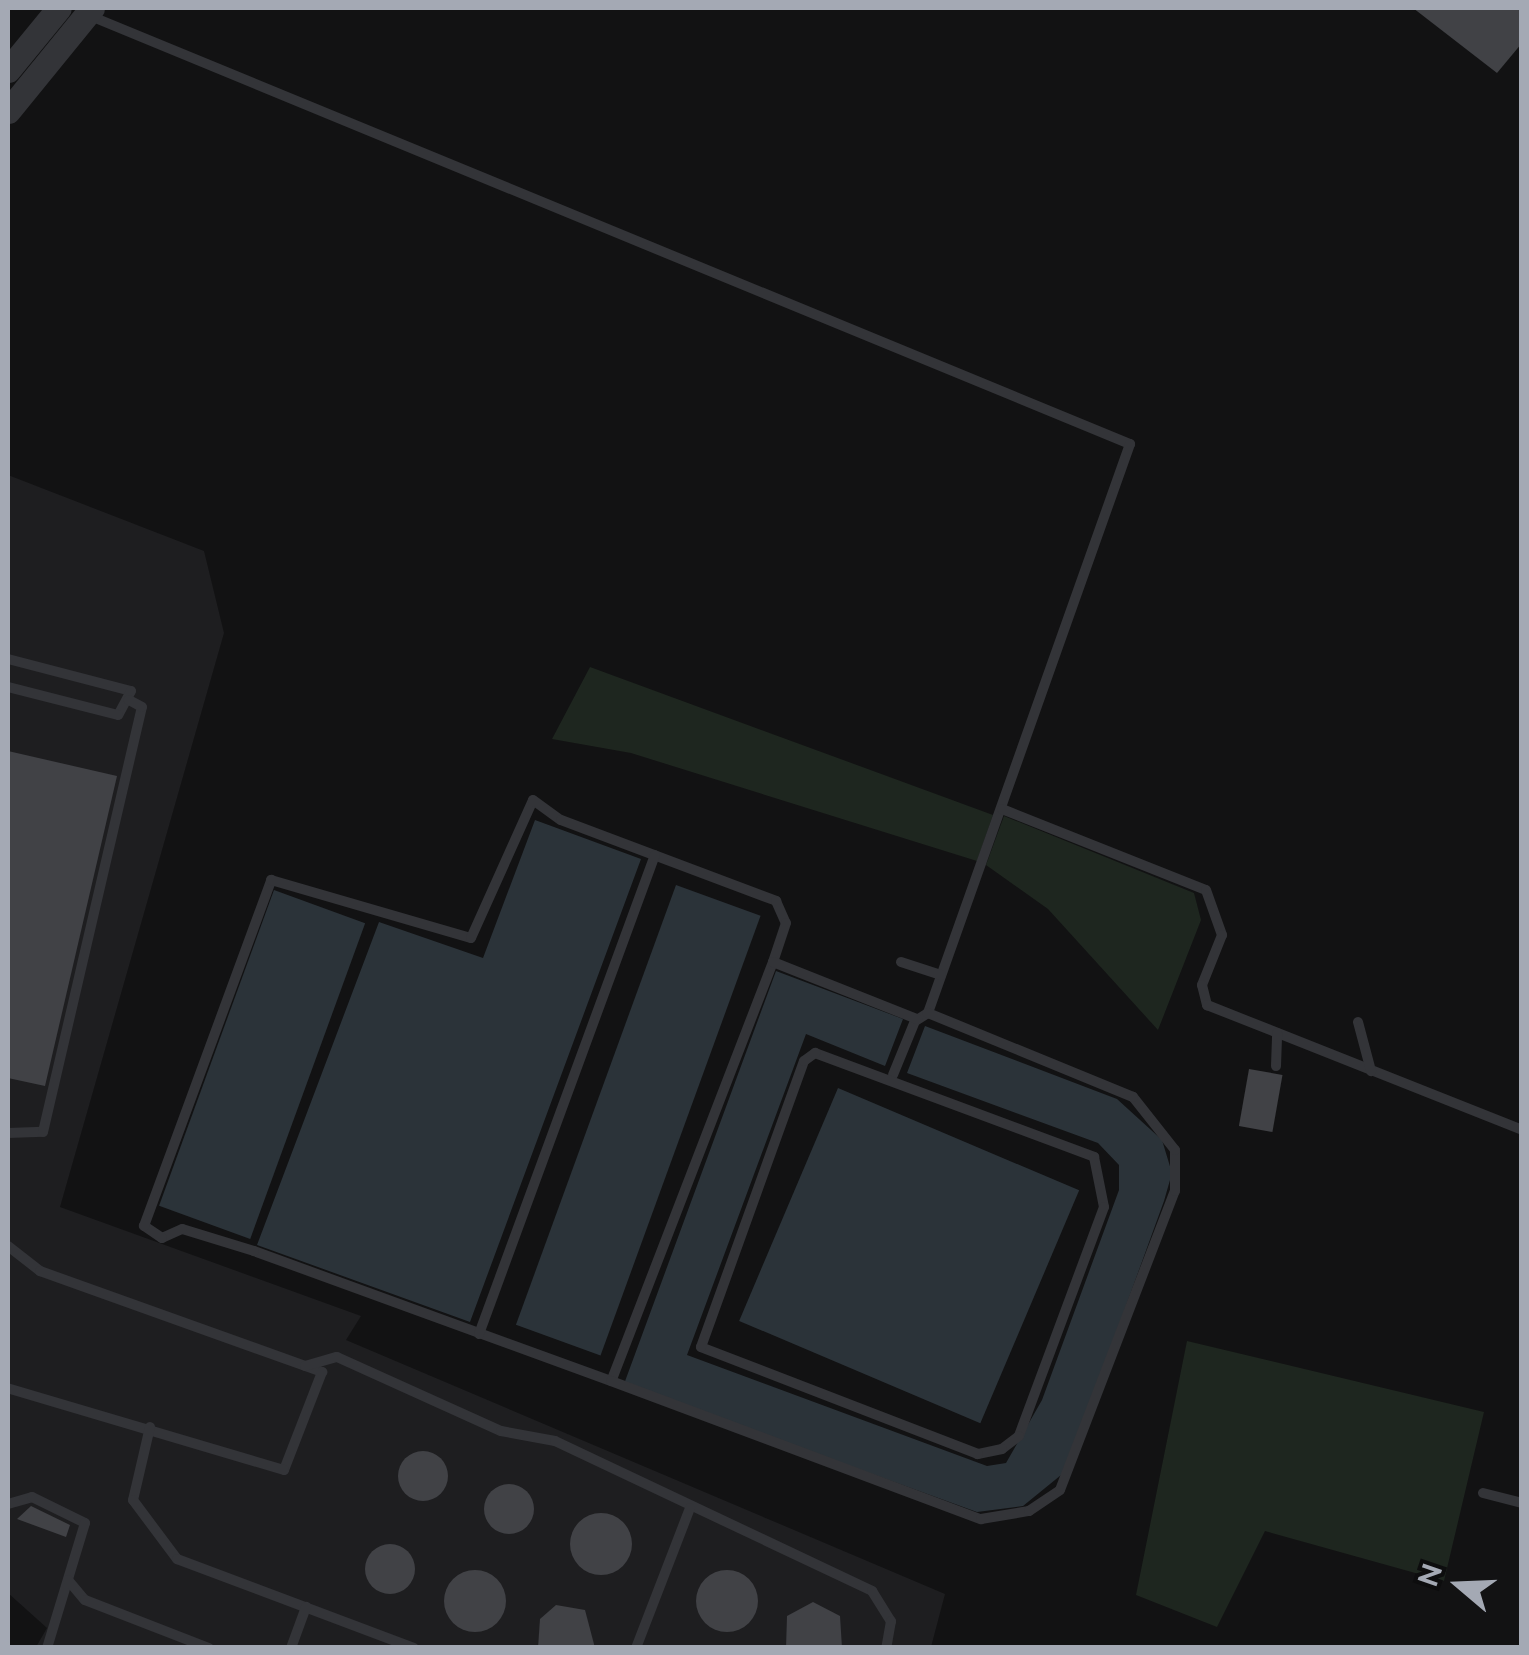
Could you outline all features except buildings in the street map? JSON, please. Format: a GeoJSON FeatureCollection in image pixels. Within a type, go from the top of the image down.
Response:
{"type":"FeatureCollection","features":[{"type":"Feature","properties":{"kind":"street"},"geometry":{"type":"LineString","coordinates":[[8,70],[59,8]]}},
{"type":"Feature","properties":{"kind":"street"},"geometry":{"type":"LineString","coordinates":[[8,111],[90,11]]}},
{"type":"Feature","properties":{"kind":"lane"},"geometry":{"type":"LineString","coordinates":[[90,11],[1120,434],[1132,456],[941,975],[893,1075]]}},
{"type":"Feature","properties":{"kind":"lane"},"geometry":{"type":"LineString","coordinates":[[8,660],[132,691],[118,716],[8,687]]}},
{"type":"Feature","properties":{"kind":"lane"},"geometry":{"type":"LineString","coordinates":[[8,1132],[42,1132],[142,708],[128,700]]}},
{"type":"Feature","properties":{"kind":"lane"},"geometry":{"type":"LineString","coordinates":[[611,1380],[773,962],[786,923],[776,901],[655,855],[534,800],[480,932],[461,940],[271,880],[145,1217],[162,1238],[182,1229],[611,1380],[980,1519],[1029,1511],[1060,1490],[1175,1191],[1175,1150],[1132,1097],[773,962]]}},
{"type":"Feature","properties":{"kind":"lane"},"geometry":{"type":"LineString","coordinates":[[1002,810],[1206,890],[1222,936],[1202,998],[1277,1034],[1522,1130]]}},
{"type":"Feature","properties":{"kind":"lane"},"geometry":{"type":"LineString","coordinates":[[479,1334],[655,855]]}},
{"type":"Feature","properties":{"kind":"lane"},"geometry":{"type":"LineString","coordinates":[[902,962],[941,975]]}},
{"type":"Feature","properties":{"kind":"lane"},"geometry":{"type":"LineString","coordinates":[[1358,1022],[1371,1071]]}},
{"type":"Feature","properties":{"kind":"lane"},"geometry":{"type":"LineString","coordinates":[[1276,1066],[1277,1034]]}},
{"type":"Feature","properties":{"kind":"lane"},"geometry":{"type":"LineString","coordinates":[[834,1054],[893,1075],[1078,1144],[1103,1178],[1104,1207],[1020,1436],[1002,1449],[978,1454],[700,1346],[804,1061],[834,1054]]}},
{"type":"Feature","properties":{"kind":"lane"},"geometry":{"type":"LineString","coordinates":[[8,1246],[40,1271],[322,1372],[284,1470],[150,1427],[8,1388]]}},
{"type":"Feature","properties":{"kind":"lane"},"geometry":{"type":"LineString","coordinates":[[305,1366],[338,1357],[501,1431],[556,1441],[690,1508],[872,1591],[891,1622],[886,1648]]}},
{"type":"Feature","properties":{"kind":"lane"},"geometry":{"type":"LineString","coordinates":[[150,1427],[131,1479],[145,1526],[177,1558],[414,1648]]}},
{"type":"Feature","properties":{"kind":"lane"},"geometry":{"type":"LineString","coordinates":[[1482,1493],[1522,1503]]}},
{"type":"Feature","properties":{"kind":"lane"},"geometry":{"type":"LineString","coordinates":[[8,1504],[32,1498],[85,1523],[47,1648]]}},
{"type":"Feature","properties":{"kind":"lane"},"geometry":{"type":"LineString","coordinates":[[636,1648],[690,1508]]}},
{"type":"Feature","properties":{"kind":"lane"},"geometry":{"type":"LineString","coordinates":[[68,1580],[85,1600],[209,1648]]}},
{"type":"Feature","properties":{"kind":"lane"},"geometry":{"type":"LineString","coordinates":[[291,1648],[306,1608]]}},
{"type":"Feature","properties":{"kind":"shaded area"},"geometry":{"type":"Polygon","coordinates":[[[8,475],[204,551],[224,633],[60,1207],[361,1316],[346,1340],[945,1594],[931,1647],[36,1647],[47,1628],[8,1593],[8,475]]]}},
{"type":"Feature","properties":{"kind":"shaded area"},"geometry":{"type":"Polygon","coordinates":[[[590,667],[993,815],[977,861],[631,753],[552,739],[590,667]]]}},
{"type":"Feature","properties":{"kind":"shaded area"},"geometry":{"type":"Polygon","coordinates":[[[1004,816],[1194,893],[1201,920],[1158,1030],[1048,909],[986,865],[1004,816]]]}},
{"type":"Feature","properties":{"kind":"shaded area"},"geometry":{"type":"Polygon","coordinates":[[[535,820],[641,859],[470,1322],[257,1245],[379,922],[483,958],[535,820]]]}},
{"type":"Feature","properties":{"kind":"shaded area"},"geometry":{"type":"Polygon","coordinates":[[[676,885],[761,916],[601,1356],[516,1325],[676,885]]]}},
{"type":"Feature","properties":{"kind":"shaded area"},"geometry":{"type":"Polygon","coordinates":[[[274,890],[365,923],[250,1239],[159,1206],[274,890]]]}},
{"type":"Feature","properties":{"kind":"shaded area"},"geometry":{"type":"Polygon","coordinates":[[[776,971],[903,1019],[885,1066],[806,1034],[687,1355],[987,1466],[1006,1463],[1042,1400],[1119,1190],[1119,1165],[1098,1143],[907,1073],[925,1026],[1117,1099],[1162,1140],[1172,1173],[1164,1201],[1066,1471],[1023,1506],[977,1512],[624,1384],[776,971]]]}},
{"type":"Feature","properties":{"kind":"shaded area"},"geometry":{"type":"Polygon","coordinates":[[[838,1088],[1079,1190],[980,1423],[739,1321],[838,1088]]]}},
{"type":"Feature","properties":{"kind":"shaded area"},"geometry":{"type":"Polygon","coordinates":[[[1187,1341],[1484,1412],[1444,1581],[1265,1531],[1217,1627],[1136,1595],[1187,1341]]]}}]}
